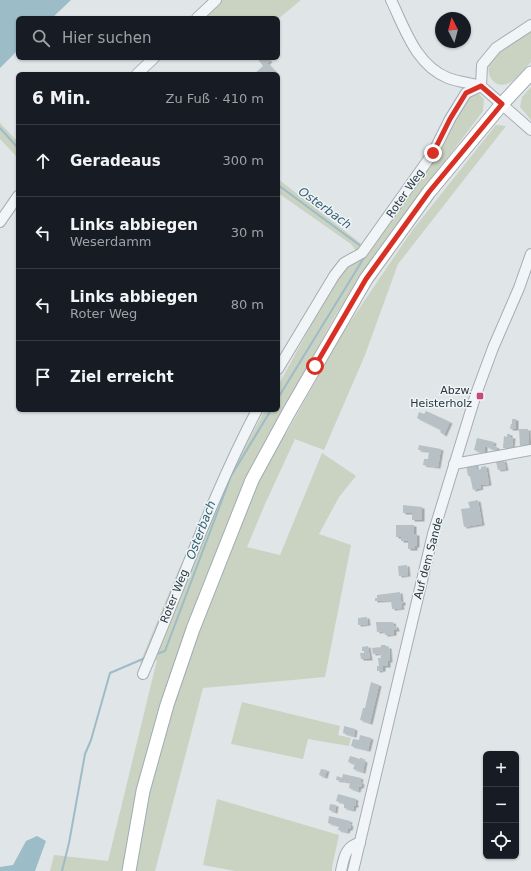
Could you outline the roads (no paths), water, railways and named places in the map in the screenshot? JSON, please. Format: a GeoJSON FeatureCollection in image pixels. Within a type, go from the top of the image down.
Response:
{"type":"FeatureCollection","features":[{"type":"Feature","properties":{"kind":"main road"},"geometry":{"type":"LineString","coordinates":[[129,871],[143,791],[167,705],[193,629],[252,480],[292,406],[366,279],[429,192],[502,104],[531,73]]}},
{"type":"Feature","properties":{"kind":"street"},"geometry":{"type":"LineString","coordinates":[[199,16],[216,0]]}},
{"type":"Feature","properties":{"kind":"street"},"geometry":{"type":"LineString","coordinates":[[391,0],[410,40],[421,57],[431,68],[448,78],[481,86],[531,130]]}},
{"type":"Feature","properties":{"kind":"street"},"geometry":{"type":"LineString","coordinates":[[481,86],[482,65],[486,59],[496,48],[531,25]]}},
{"type":"Feature","properties":{"kind":"street"},"geometry":{"type":"LineString","coordinates":[[139,72],[152,60]]}},
{"type":"Feature","properties":{"kind":"street","name":"Roter Weg"},"geometry":{"type":"LineString","coordinates":[[280,366],[334,276],[344,263],[362,254],[433,153],[450,119],[466,93],[481,86]]}},
{"type":"Feature","properties":{"kind":"street"},"geometry":{"type":"LineString","coordinates":[[0,222],[16,199]]}},
{"type":"Feature","properties":{"kind":"street","name":"Auf dem Sande"},"geometry":{"type":"LineString","coordinates":[[353,871],[433,534],[476,394],[493,348],[519,288],[531,254]]}},
{"type":"Feature","properties":{"kind":"street","name":"Roter Weg"},"geometry":{"type":"LineString","coordinates":[[143,674],[188,562],[236,450],[256,412]]}},
{"type":"Feature","properties":{"kind":"street"},"geometry":{"type":"LineString","coordinates":[[454,464],[531,450]]}},
{"type":"Feature","properties":{"kind":"street"},"geometry":{"type":"LineString","coordinates":[[341,871],[345,854],[354,844],[360,843]]}},
{"type":"Feature","properties":{"kind":"water"},"geometry":{"type":"Polygon","coordinates":[[[0,0],[71,0],[54,16],[16,16],[16,52],[0,68],[0,0]]]}},
{"type":"Feature","properties":{"kind":"water"},"geometry":{"type":"Polygon","coordinates":[[[37,836],[46,841],[35,871],[0,871],[0,867],[13,865],[26,841],[37,836]]]}},
{"type":"Feature","properties":{"kind":"waterway","name":"Osterbach"},"geometry":{"type":"LineString","coordinates":[[0,128],[16,146]]}},
{"type":"Feature","properties":{"kind":"waterway","name":"Osterbach"},"geometry":{"type":"LineString","coordinates":[[280,186],[362,247]]}},
{"type":"Feature","properties":{"kind":"waterway","name":"Osterbach"},"geometry":{"type":"LineString","coordinates":[[280,395],[365,256]]}},
{"type":"Feature","properties":{"kind":"waterway","name":"Osterbach"},"geometry":{"type":"LineString","coordinates":[[154,655],[165,651],[231,476],[270,412]]}},
{"type":"Feature","properties":{"kind":"waterway","name":"Osterbach"},"geometry":{"type":"LineString","coordinates":[[62,871],[69,843],[85,754],[91,740],[110,673],[145,658]]}},
{"type":"Feature","properties":{"kind":"place","name":"Abzw. Heisterholz"},"geometry":{"type":"Point","coordinates":[480,396]}}]}
